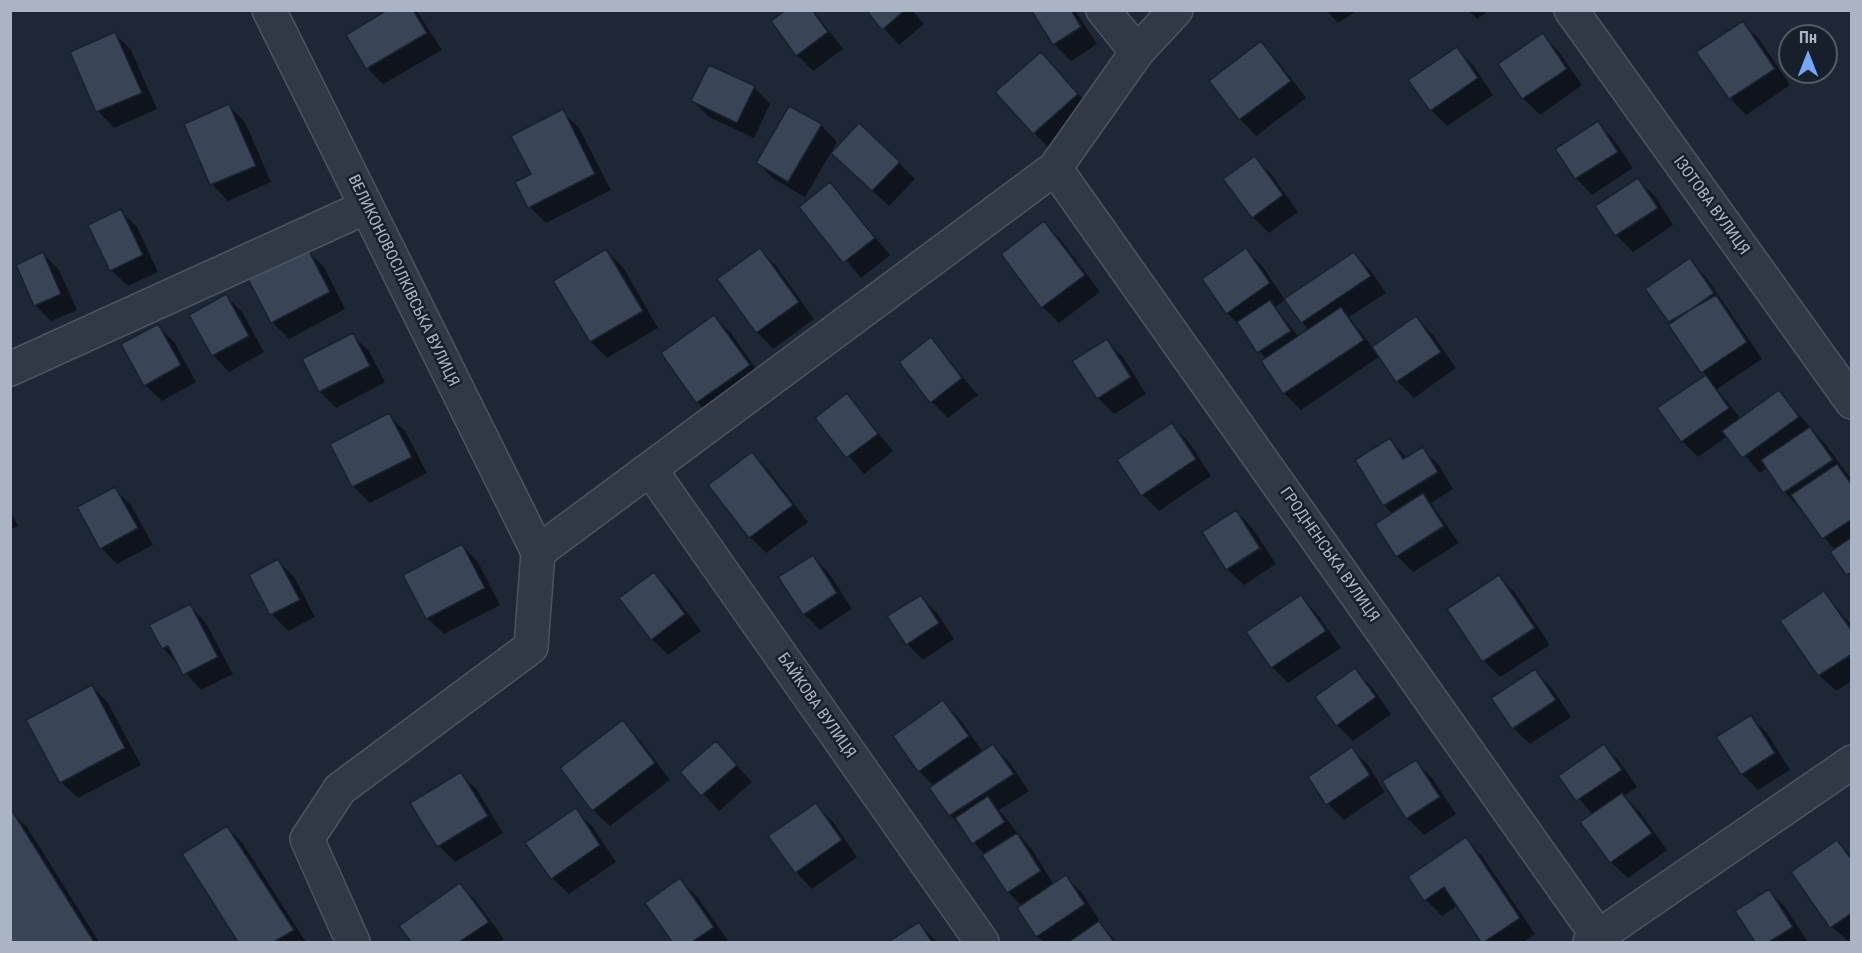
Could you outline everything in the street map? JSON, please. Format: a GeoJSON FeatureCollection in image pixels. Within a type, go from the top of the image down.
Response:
{"type":"FeatureCollection","features":[{"type":"Feature","properties":{"kind":"street","name":"ВЕЛИКОНОВОСІЛКІВСЬКА ВУЛИЦЯ"},"geometry":{"type":"LineString","coordinates":[[270,10],[538,552]]}},
{"type":"Feature","properties":{"kind":"street"},"geometry":{"type":"LineString","coordinates":[[1103,10],[1137,52]]}},
{"type":"Feature","properties":{"kind":"street"},"geometry":{"type":"LineString","coordinates":[[353,942],[307,839],[340,789],[531,647],[538,552],[1055,168],[1137,52],[1176,10]]}},
{"type":"Feature","properties":{"kind":"street","name":"ІЗОТОВА ВУЛИЦЯ"},"geometry":{"type":"LineString","coordinates":[[1571,10],[1851,402]]}},
{"type":"Feature","properties":{"kind":"street","name":"ГРОДНЕНСЬКА ВУЛИЦЯ"},"geometry":{"type":"LineString","coordinates":[[1055,168],[1597,941]]}},
{"type":"Feature","properties":{"kind":"street"},"geometry":{"type":"LineString","coordinates":[[10,369],[366,207]]}},
{"type":"Feature","properties":{"kind":"street","name":"БАЙКОВА ВУЛИЦЯ"},"geometry":{"type":"LineString","coordinates":[[650,469],[982,942]]}},
{"type":"Feature","properties":{"kind":"street"},"geometry":{"type":"LineString","coordinates":[[1597,941],[1851,762]]}},
{"type":"Feature","properties":{"kind":"building"},"geometry":{"type":"Polygon","coordinates":[[[387,10],[413,10],[427,33],[366,69],[346,35],[387,10]]]}},
{"type":"Feature","properties":{"kind":"building"},"geometry":{"type":"Polygon","coordinates":[[[786,10],[812,10],[828,32],[796,56],[771,21],[786,10]]]}},
{"type":"Feature","properties":{"kind":"building"},"geometry":{"type":"Polygon","coordinates":[[[866,10],[905,10],[882,30],[866,10]]]}},
{"type":"Feature","properties":{"kind":"building"},"geometry":{"type":"Polygon","coordinates":[[[1031,10],[1071,10],[1081,27],[1053,45],[1031,10]]]}},
{"type":"Feature","properties":{"kind":"building"},"geometry":{"type":"Polygon","coordinates":[[[1743,21],[1775,69],[1729,99],[1696,52],[1743,21]]]}},
{"type":"Feature","properties":{"kind":"building"},"geometry":{"type":"Polygon","coordinates":[[[115,32],[142,93],[96,112],[70,52],[115,32]]]}},
{"type":"Feature","properties":{"kind":"building"},"geometry":{"type":"Polygon","coordinates":[[[1543,33],[1567,69],[1522,99],[1498,64],[1543,33]]]}},
{"type":"Feature","properties":{"kind":"building"},"geometry":{"type":"Polygon","coordinates":[[[1261,41],[1291,81],[1239,120],[1209,81],[1261,41]]]}},
{"type":"Feature","properties":{"kind":"building"},"geometry":{"type":"Polygon","coordinates":[[[1457,47],[1478,78],[1430,111],[1408,80],[1457,47]]]}},
{"type":"Feature","properties":{"kind":"building"},"geometry":{"type":"Polygon","coordinates":[[[1041,52],[1078,94],[1033,134],[995,92],[1041,52]]]}},
{"type":"Feature","properties":{"kind":"building"},"geometry":{"type":"Polygon","coordinates":[[[709,65],[755,86],[737,123],[691,101],[709,65]]]}},
{"type":"Feature","properties":{"kind":"building"},"geometry":{"type":"Polygon","coordinates":[[[229,104],[256,166],[210,185],[184,124],[229,104]]]}},
{"type":"Feature","properties":{"kind":"building"},"geometry":{"type":"Polygon","coordinates":[[[789,106],[822,124],[788,182],[756,163],[789,106]]]}},
{"type":"Feature","properties":{"kind":"building"},"geometry":{"type":"Polygon","coordinates":[[[563,109],[595,174],[528,208],[515,182],[531,174],[511,136],[563,109]]]}},
{"type":"Feature","properties":{"kind":"building"},"geometry":{"type":"Polygon","coordinates":[[[1598,121],[1618,152],[1575,179],[1555,149],[1598,121]]]}},
{"type":"Feature","properties":{"kind":"building"},"geometry":{"type":"Polygon","coordinates":[[[859,123],[900,162],[872,191],[831,153],[859,123]]]}},
{"type":"Feature","properties":{"kind":"building"},"geometry":{"type":"Polygon","coordinates":[[[1255,156],[1283,195],[1252,218],[1223,179],[1255,156]]]}},
{"type":"Feature","properties":{"kind":"building"},"geometry":{"type":"Polygon","coordinates":[[[1638,178],[1658,208],[1615,236],[1595,206],[1638,178]]]}},
{"type":"Feature","properties":{"kind":"building"},"geometry":{"type":"Polygon","coordinates":[[[830,182],[875,238],[843,263],[799,207],[830,182]]]}},
{"type":"Feature","properties":{"kind":"building"},"geometry":{"type":"Polygon","coordinates":[[[121,209],[143,255],[110,271],[88,225],[121,209]]]}},
{"type":"Feature","properties":{"kind":"building"},"geometry":{"type":"Polygon","coordinates":[[[1044,221],[1085,275],[1041,308],[1001,254],[1044,221]]]}},
{"type":"Feature","properties":{"kind":"building"},"geometry":{"type":"Polygon","coordinates":[[[760,248],[799,302],[756,333],[717,279],[760,248]]]}},
{"type":"Feature","properties":{"kind":"building"},"geometry":{"type":"Polygon","coordinates":[[[1246,248],[1270,283],[1226,314],[1202,279],[1246,248]]]}},
{"type":"Feature","properties":{"kind":"building"},"geometry":{"type":"Polygon","coordinates":[[[308,249],[330,292],[271,323],[248,279],[308,249]]]}},
{"type":"Feature","properties":{"kind":"building"},"geometry":{"type":"Polygon","coordinates":[[[606,249],[643,311],[590,342],[553,281],[606,249]]]}},
{"type":"Feature","properties":{"kind":"building"},"geometry":{"type":"Polygon","coordinates":[[[43,252],[61,294],[34,306],[16,265],[43,252]]]}},
{"type":"Feature","properties":{"kind":"building"},"geometry":{"type":"Polygon","coordinates":[[[1354,252],[1371,276],[1301,323],[1284,299],[1354,252]]]}},
{"type":"Feature","properties":{"kind":"building"},"geometry":{"type":"Polygon","coordinates":[[[1690,258],[1714,293],[1670,324],[1645,289],[1690,258]]]}},
{"type":"Feature","properties":{"kind":"building"},"geometry":{"type":"Polygon","coordinates":[[[226,294],[249,336],[212,356],[189,315],[226,294]]]}},
{"type":"Feature","properties":{"kind":"building"},"geometry":{"type":"Polygon","coordinates":[[[1716,295],[1747,342],[1701,373],[1667,323],[1716,295]]]}},
{"type":"Feature","properties":{"kind":"building"},"geometry":{"type":"Polygon","coordinates":[[[1270,300],[1291,331],[1257,353],[1237,322],[1270,300]]]}},
{"type":"Feature","properties":{"kind":"building"},"geometry":{"type":"Polygon","coordinates":[[[1341,307],[1364,340],[1283,394],[1261,361],[1341,307]]]}},
{"type":"Feature","properties":{"kind":"building"},"geometry":{"type":"Polygon","coordinates":[[[714,315],[750,365],[696,403],[661,353],[714,315]]]}},
{"type":"Feature","properties":{"kind":"building"},"geometry":{"type":"Polygon","coordinates":[[[1416,316],[1441,352],[1396,382],[1372,347],[1416,316]]]}},
{"type":"Feature","properties":{"kind":"building"},"geometry":{"type":"Polygon","coordinates":[[[158,324],[181,365],[144,386],[121,344],[158,324]]]}},
{"type":"Feature","properties":{"kind":"building"},"geometry":{"type":"Polygon","coordinates":[[[353,333],[370,366],[319,392],[302,359],[353,333]]]}},
{"type":"Feature","properties":{"kind":"building"},"geometry":{"type":"Polygon","coordinates":[[[931,337],[962,378],[930,403],[899,362],[931,337]]]}},
{"type":"Feature","properties":{"kind":"building"},"geometry":{"type":"Polygon","coordinates":[[[1107,339],[1131,377],[1097,399],[1072,361],[1107,339]]]}},
{"type":"Feature","properties":{"kind":"building"},"geometry":{"type":"Polygon","coordinates":[[[1706,375],[1729,408],[1681,442],[1657,408],[1706,375]]]}},
{"type":"Feature","properties":{"kind":"building"},"geometry":{"type":"Polygon","coordinates":[[[1779,390],[1799,417],[1742,458],[1722,431],[1779,390]]]}},
{"type":"Feature","properties":{"kind":"building"},"geometry":{"type":"Polygon","coordinates":[[[847,393],[878,434],[846,458],[815,418],[847,393]]]}},
{"type":"Feature","properties":{"kind":"building"},"geometry":{"type":"Polygon","coordinates":[[[389,413],[412,457],[352,487],[330,444],[389,413]]]}},
{"type":"Feature","properties":{"kind":"building"},"geometry":{"type":"Polygon","coordinates":[[[1172,423],[1196,459],[1141,496],[1117,460],[1172,423]]]}},
{"type":"Feature","properties":{"kind":"building"},"geometry":{"type":"Polygon","coordinates":[[[1810,427],[1833,460],[1783,493],[1761,460],[1810,427]]]}},
{"type":"Feature","properties":{"kind":"building"},"geometry":{"type":"Polygon","coordinates":[[[1390,438],[1403,459],[1423,447],[1438,472],[1383,506],[1355,460],[1390,438]]]}},
{"type":"Feature","properties":{"kind":"building"},"geometry":{"type":"Polygon","coordinates":[[[752,452],[793,505],[749,538],[708,485],[752,452]]]}},
{"type":"Feature","properties":{"kind":"building"},"geometry":{"type":"Polygon","coordinates":[[[1837,464],[1852,485],[1852,519],[1822,539],[1791,495],[1837,464]]]}},
{"type":"Feature","properties":{"kind":"building"},"geometry":{"type":"Polygon","coordinates":[[[115,487],[138,528],[100,549],[77,507],[115,487]]]}},
{"type":"Feature","properties":{"kind":"building"},"geometry":{"type":"Polygon","coordinates":[[[1423,493],[1444,526],[1396,557],[1375,524],[1423,493]]]}},
{"type":"Feature","properties":{"kind":"building"},"geometry":{"type":"Polygon","coordinates":[[[1236,510],[1260,548],[1226,570],[1202,532],[1236,510]]]}},
{"type":"Feature","properties":{"kind":"building"},"geometry":{"type":"Polygon","coordinates":[[[1852,537],[1852,572],[1846,575],[1830,552],[1852,537]]]}},
{"type":"Feature","properties":{"kind":"building"},"geometry":{"type":"Polygon","coordinates":[[[462,544],[485,588],[426,619],[403,575],[462,544]]]}},
{"type":"Feature","properties":{"kind":"building"},"geometry":{"type":"Polygon","coordinates":[[[813,555],[837,593],[803,615],[778,577],[813,555]]]}},
{"type":"Feature","properties":{"kind":"building"},"geometry":{"type":"Polygon","coordinates":[[[278,559],[300,600],[270,615],[249,575],[278,559]]]}},
{"type":"Feature","properties":{"kind":"building"},"geometry":{"type":"Polygon","coordinates":[[[654,572],[685,614],[651,640],[619,598],[654,572]]]}},
{"type":"Feature","properties":{"kind":"building"},"geometry":{"type":"Polygon","coordinates":[[[1499,575],[1535,628],[1482,662],[1447,609],[1499,575]]]}},
{"type":"Feature","properties":{"kind":"building"},"geometry":{"type":"Polygon","coordinates":[[[1824,591],[1852,631],[1852,654],[1818,676],[1780,621],[1824,591]]]}},
{"type":"Feature","properties":{"kind":"building"},"geometry":{"type":"Polygon","coordinates":[[[921,595],[939,623],[906,645],[887,616],[921,595]]]}},
{"type":"Feature","properties":{"kind":"building"},"geometry":{"type":"Polygon","coordinates":[[[1301,595],[1326,631],[1271,668],[1246,632],[1301,595]]]}},
{"type":"Feature","properties":{"kind":"building"},"geometry":{"type":"Polygon","coordinates":[[[190,604],[218,657],[183,675],[168,646],[162,649],[149,625],[190,604]]]}},
{"type":"Feature","properties":{"kind":"building"},"geometry":{"type":"Polygon","coordinates":[[[1355,668],[1376,697],[1336,726],[1315,697],[1355,668]]]}},
{"type":"Feature","properties":{"kind":"building"},"geometry":{"type":"Polygon","coordinates":[[[1535,669],[1556,700],[1512,729],[1491,698],[1535,669]]]}},
{"type":"Feature","properties":{"kind":"building"},"geometry":{"type":"Polygon","coordinates":[[[92,685],[125,748],[60,783],[26,720],[92,685]]]}},
{"type":"Feature","properties":{"kind":"building"},"geometry":{"type":"Polygon","coordinates":[[[943,700],[969,736],[918,772],[893,736],[943,700]]]}},
{"type":"Feature","properties":{"kind":"building"},"geometry":{"type":"Polygon","coordinates":[[[1751,715],[1775,753],[1741,775],[1716,737],[1751,715]]]}},
{"type":"Feature","properties":{"kind":"building"},"geometry":{"type":"Polygon","coordinates":[[[623,720],[655,763],[592,811],[560,768],[623,720]]]}},
{"type":"Feature","properties":{"kind":"building"},"geometry":{"type":"Polygon","coordinates":[[[716,741],[737,765],[701,796],[680,772],[716,741]]]}},
{"type":"Feature","properties":{"kind":"building"},"geometry":{"type":"Polygon","coordinates":[[[993,744],[1014,774],[949,816],[929,788],[993,744]]]}},
{"type":"Feature","properties":{"kind":"building"},"geometry":{"type":"Polygon","coordinates":[[[1604,744],[1622,770],[1576,801],[1558,776],[1604,744]]]}},
{"type":"Feature","properties":{"kind":"building"},"geometry":{"type":"Polygon","coordinates":[[[1352,747],[1370,775],[1326,805],[1308,777],[1352,747]]]}},
{"type":"Feature","properties":{"kind":"building"},"geometry":{"type":"Polygon","coordinates":[[[1416,760],[1440,797],[1406,819],[1382,781],[1416,760]]]}},
{"type":"Feature","properties":{"kind":"building"},"geometry":{"type":"Polygon","coordinates":[[[461,772],[488,816],[437,847],[410,803],[461,772]]]}},
{"type":"Feature","properties":{"kind":"building"},"geometry":{"type":"Polygon","coordinates":[[[1622,793],[1652,833],[1610,863],[1580,822],[1622,793]]]}},
{"type":"Feature","properties":{"kind":"building"},"geometry":{"type":"Polygon","coordinates":[[[988,796],[1005,822],[972,844],[955,818],[988,796]]]}},
{"type":"Feature","properties":{"kind":"building"},"geometry":{"type":"Polygon","coordinates":[[[816,803],[842,840],[795,873],[768,836],[816,803]]]}},
{"type":"Feature","properties":{"kind":"building"},"geometry":{"type":"Polygon","coordinates":[[[576,808],[600,845],[551,879],[525,843],[576,808]]]}},
{"type":"Feature","properties":{"kind":"building"},"geometry":{"type":"Polygon","coordinates":[[[11,809],[94,942],[10,942],[11,809]]]}},
{"type":"Feature","properties":{"kind":"building"},"geometry":{"type":"Polygon","coordinates":[[[227,826],[294,930],[274,942],[238,942],[182,854],[227,826]]]}},
{"type":"Feature","properties":{"kind":"building"},"geometry":{"type":"Polygon","coordinates":[[[1017,833],[1041,871],[1007,893],[982,855],[1017,833]]]}},
{"type":"Feature","properties":{"kind":"building"},"geometry":{"type":"Polygon","coordinates":[[[1466,837],[1520,918],[1484,942],[1481,942],[1444,887],[1424,901],[1408,877],[1466,837]]]}},
{"type":"Feature","properties":{"kind":"building"},"geometry":{"type":"Polygon","coordinates":[[[1837,840],[1852,860],[1852,913],[1830,928],[1791,872],[1837,840]]]}},
{"type":"Feature","properties":{"kind":"building"},"geometry":{"type":"Polygon","coordinates":[[[1066,875],[1085,904],[1036,937],[1017,908],[1066,875]]]}},
{"type":"Feature","properties":{"kind":"building"},"geometry":{"type":"Polygon","coordinates":[[[680,878],[714,927],[692,942],[672,942],[645,903],[680,878]]]}},
{"type":"Feature","properties":{"kind":"building"},"geometry":{"type":"Polygon","coordinates":[[[460,883],[489,922],[459,942],[411,942],[399,926],[460,883]]]}},
{"type":"Feature","properties":{"kind":"building"},"geometry":{"type":"Polygon","coordinates":[[[1769,889],[1793,927],[1769,942],[1755,942],[1735,911],[1769,889]]]}},
{"type":"Feature","properties":{"kind":"building"},"geometry":{"type":"Polygon","coordinates":[[[1099,921],[1114,942],[1069,942],[1099,921]]]}},
{"type":"Feature","properties":{"kind":"building"},"geometry":{"type":"Polygon","coordinates":[[[919,922],[932,942],[888,942],[919,922]]]}}]}
